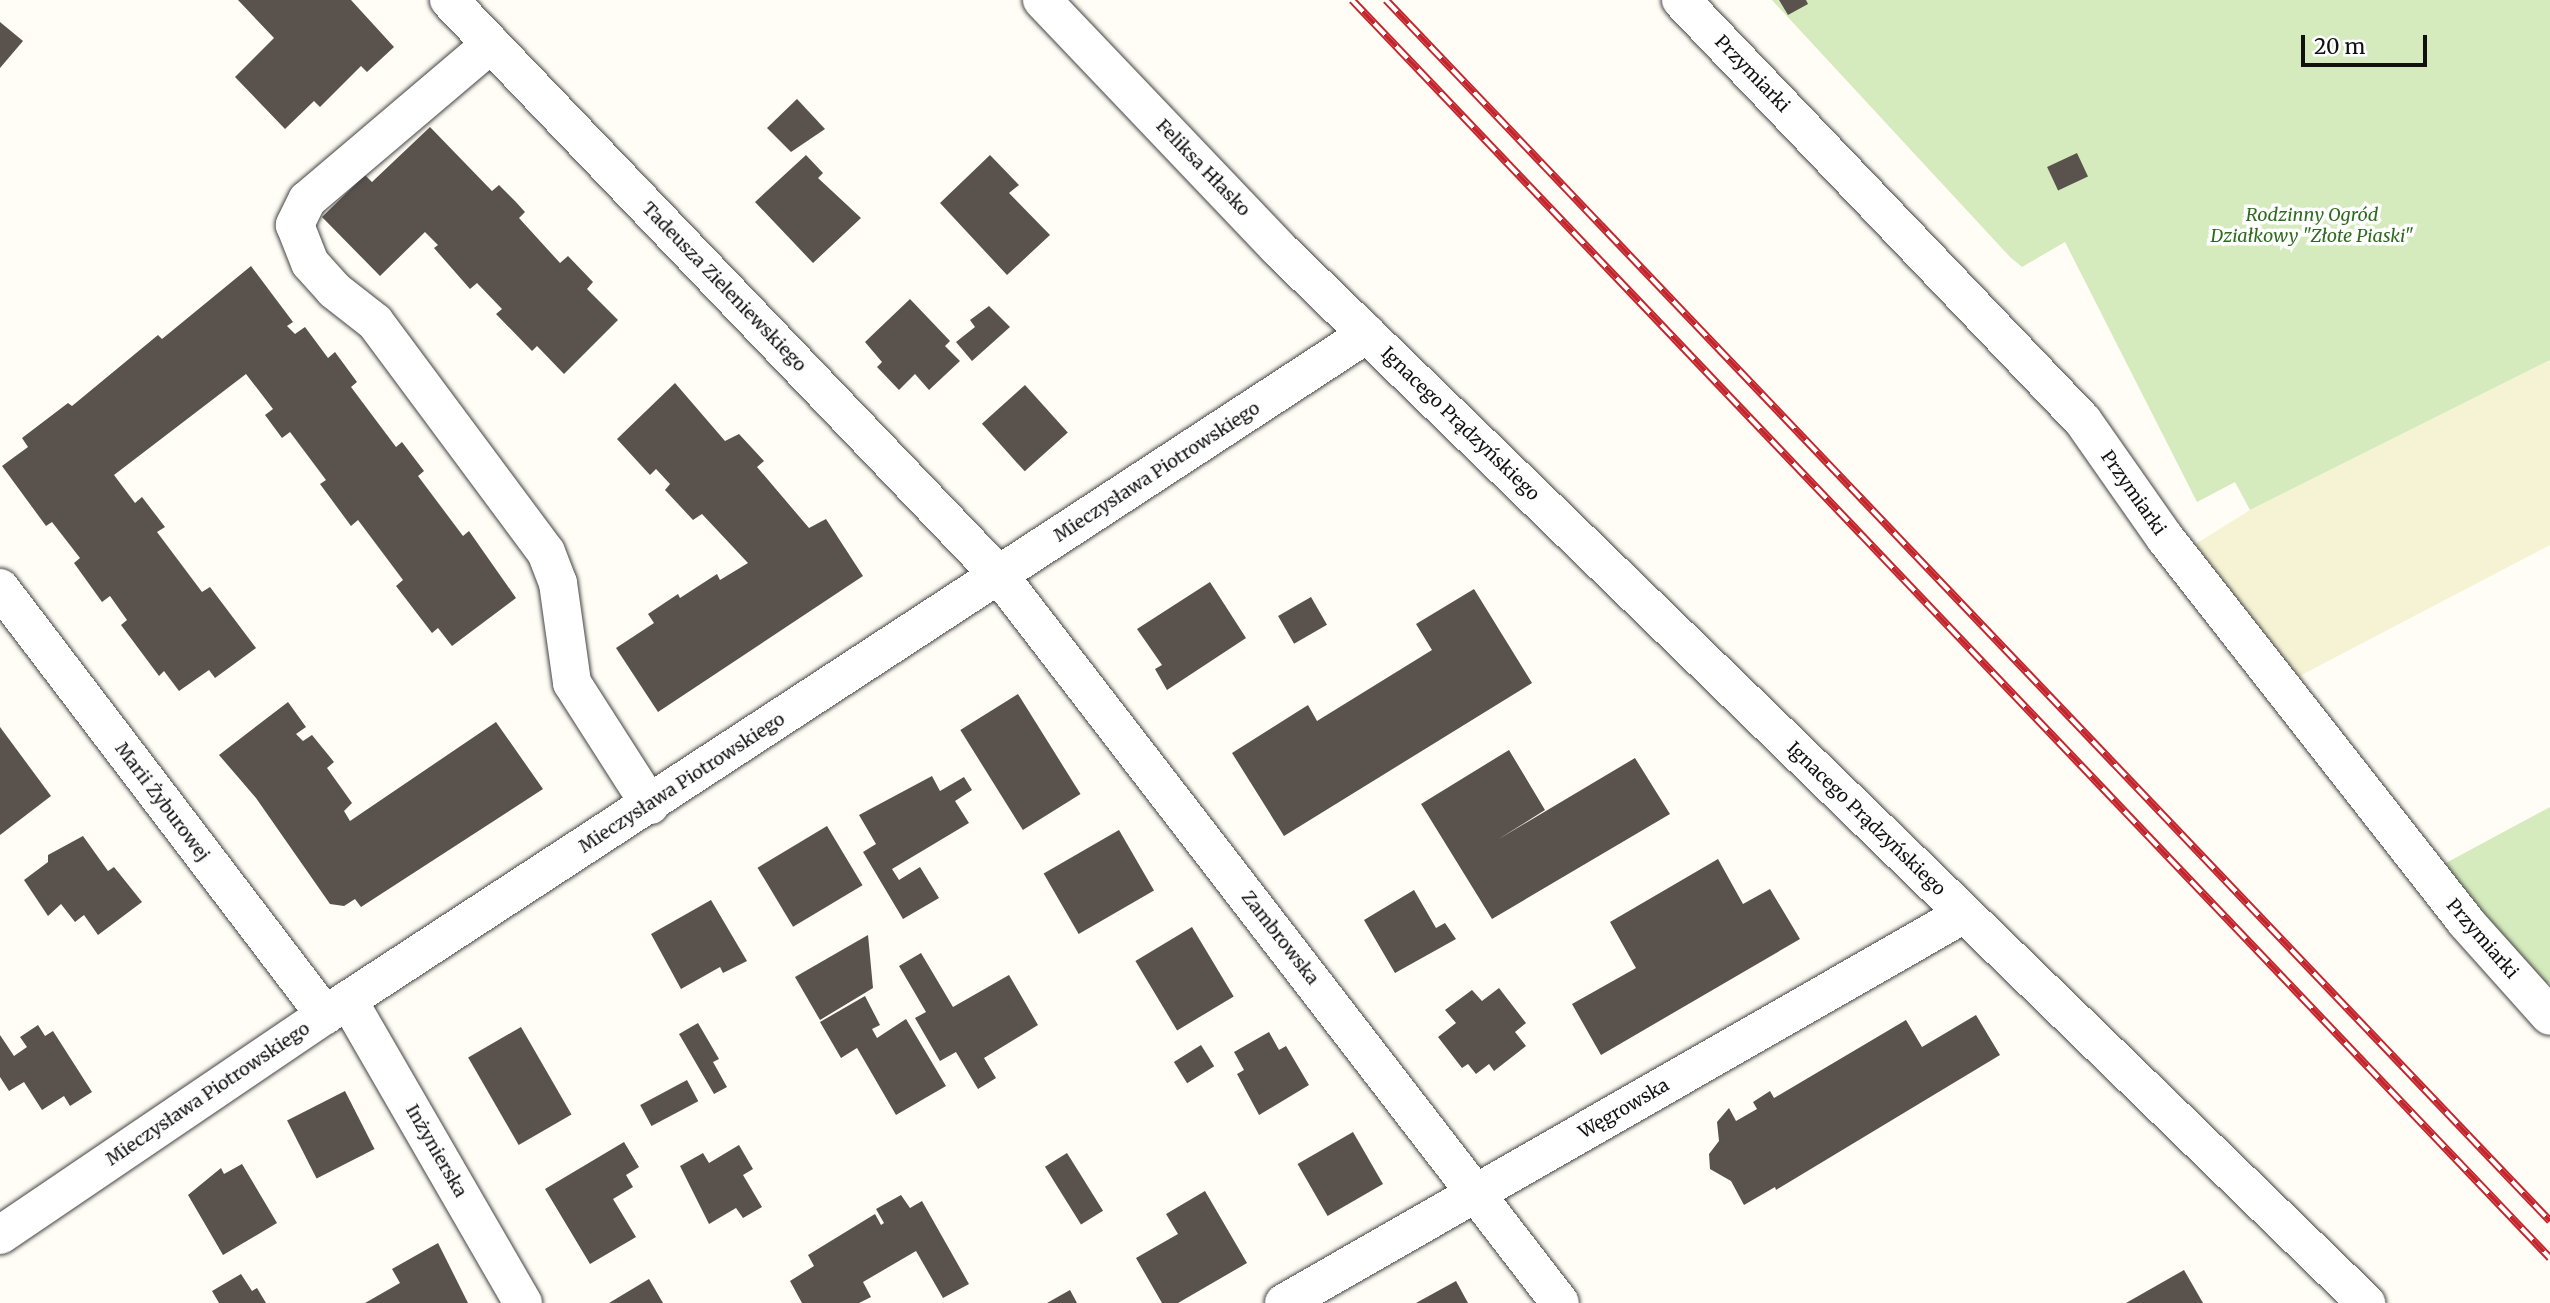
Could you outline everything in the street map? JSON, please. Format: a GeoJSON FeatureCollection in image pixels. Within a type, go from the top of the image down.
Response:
{"type":"FeatureCollection","features":[{"type":"Feature","properties":{"kind":"street","name":"Tadeusza Zieleniewskiego"},"geometry":{"type":"LineString","coordinates":[[449,0],[998,574]]}},
{"type":"Feature","properties":{"kind":"street","name":"Feliksa Hłasko"},"geometry":{"type":"LineString","coordinates":[[1042,0],[1278,248],[1367,334]]}},
{"type":"Feature","properties":{"kind":"street","name":"Przymiarki"},"geometry":{"type":"LineString","coordinates":[[1681,0],[2083,421],[2165,538],[2456,910],[2550,1016]]}},
{"type":"Feature","properties":{"kind":"street"},"geometry":{"type":"LineString","coordinates":[[491,44],[307,200],[295,225],[310,262],[334,290],[375,322],[546,552],[558,583],[572,683],[650,805]]}},
{"type":"Feature","properties":{"kind":"street","name":"Mieczysława Piotrowskiego"},"geometry":{"type":"LineString","coordinates":[[0,1235],[337,1007],[650,805],[1367,334]]}},
{"type":"Feature","properties":{"kind":"street","name":"Ignacego Prądzyńskiego"},"geometry":{"type":"LineString","coordinates":[[1367,334],[2366,1303]]}},
{"type":"Feature","properties":{"kind":"street","name":"Zambrowska"},"geometry":{"type":"LineString","coordinates":[[998,574],[1560,1303]]}},
{"type":"Feature","properties":{"kind":"street","name":"Marii Żyburowej"},"geometry":{"type":"LineString","coordinates":[[0,588],[337,1007]]}},
{"type":"Feature","properties":{"kind":"street","name":"Węgrowska"},"geometry":{"type":"LineString","coordinates":[[1284,1303],[1964,914]]}},
{"type":"Feature","properties":{"kind":"street","name":"Inżynierska"},"geometry":{"type":"LineString","coordinates":[[337,1007],[523,1303]]}},
{"type":"Feature","properties":{"kind":"shaded area"},"geometry":{"type":"Polygon","coordinates":[[[2550,360],[2550,545],[2290,681],[2189,548],[2250,510],[2550,360]]]}},
{"type":"Feature","properties":{"kind":"green space","name":"Rodzinny Ogród Działkowy \"Złote Piaski\""},"geometry":{"type":"Polygon","coordinates":[[[1772,0],[2550,0],[2550,360],[2250,510],[2235,482],[2197,502],[2065,242],[2022,267],[1772,0]]]}},
{"type":"Feature","properties":{"kind":"green space"},"geometry":{"type":"Polygon","coordinates":[[[2550,807],[2550,982],[2543,985],[2444,864],[2550,807]]]}},
{"type":"Feature","properties":{"kind":"building"},"geometry":{"type":"Polygon","coordinates":[[[238,0],[351,0],[394,47],[367,72],[361,66],[320,107],[314,101],[285,129],[235,77],[274,38],[238,0]]]}},
{"type":"Feature","properties":{"kind":"building"},"geometry":{"type":"Polygon","coordinates":[[[1779,0],[1806,0],[1808,4],[1788,15],[1779,0]]]}},
{"type":"Feature","properties":{"kind":"building"},"geometry":{"type":"Polygon","coordinates":[[[0,22],[23,41],[0,68],[0,22]]]}},
{"type":"Feature","properties":{"kind":"building"},"geometry":{"type":"Polygon","coordinates":[[[797,99],[825,129],[791,152],[767,128],[797,99]]]}},
{"type":"Feature","properties":{"kind":"building"},"geometry":{"type":"Polygon","coordinates":[[[430,127],[492,191],[499,185],[515,201],[525,212],[519,218],[560,263],[568,256],[593,282],[587,289],[618,320],[564,374],[537,346],[532,351],[496,314],[502,309],[477,283],[470,289],[434,248],[438,245],[425,232],[380,276],[322,217],[365,175],[372,182],[430,127]]]}},
{"type":"Feature","properties":{"kind":"building"},"geometry":{"type":"Polygon","coordinates":[[[2077,153],[2088,177],[2058,191],[2047,167],[2077,153]]]}},
{"type":"Feature","properties":{"kind":"building"},"geometry":{"type":"Polygon","coordinates":[[[806,155],[823,173],[818,178],[861,218],[813,263],[755,202],[806,155]]]}},
{"type":"Feature","properties":{"kind":"building"},"geometry":{"type":"Polygon","coordinates":[[[990,155],[1019,185],[1009,193],[1050,235],[1007,275],[940,203],[990,155]]]}},
{"type":"Feature","properties":{"kind":"building"},"geometry":{"type":"Polygon","coordinates":[[[251,266],[293,322],[287,326],[295,334],[305,327],[328,358],[335,352],[357,382],[351,387],[396,447],[402,442],[424,471],[418,476],[463,536],[469,531],[516,598],[452,646],[438,628],[432,633],[396,586],[403,580],[358,520],[351,526],[320,484],[326,480],[290,432],[282,438],[265,415],[273,409],[246,374],[114,475],[135,503],[142,497],[165,527],[157,532],[202,592],[210,587],[256,648],[215,678],[209,670],[179,691],[164,671],[159,676],[121,625],[127,620],[110,596],[102,602],[74,563],[80,558],[52,522],[46,526],[2,466],[28,447],[22,438],[68,403],[72,406],[158,335],[162,339],[251,266]]]}},
{"type":"Feature","properties":{"kind":"building"},"geometry":{"type":"Polygon","coordinates":[[[910,299],[950,341],[945,346],[960,361],[929,390],[915,374],[899,390],[877,367],[882,362],[865,342],[910,299]]]}},
{"type":"Feature","properties":{"kind":"building"},"geometry":{"type":"Polygon","coordinates":[[[989,306],[1010,327],[972,361],[956,342],[975,327],[970,320],[989,306]]]}},
{"type":"Feature","properties":{"kind":"building"},"geometry":{"type":"Polygon","coordinates":[[[675,383],[725,441],[739,434],[764,461],[757,467],[809,528],[826,519],[863,576],[658,712],[616,648],[654,623],[648,614],[678,594],[680,598],[717,574],[720,580],[748,563],[702,514],[693,520],[665,490],[670,484],[656,469],[650,475],[617,439],[675,383]]]}},
{"type":"Feature","properties":{"kind":"building"},"geometry":{"type":"Polygon","coordinates":[[[1025,385],[1068,433],[1025,471],[982,424],[1025,385]]]}},
{"type":"Feature","properties":{"kind":"building"},"geometry":{"type":"Polygon","coordinates":[[[1210,582],[1246,638],[1167,690],[1155,669],[1162,665],[1137,629],[1210,582]]]}},
{"type":"Feature","properties":{"kind":"building"},"geometry":{"type":"Polygon","coordinates":[[[1474,589],[1532,683],[1284,836],[1232,753],[1308,705],[1317,721],[1432,650],[1416,624],[1474,589]]]}},
{"type":"Feature","properties":{"kind":"building"},"geometry":{"type":"Polygon","coordinates":[[[1311,597],[1327,625],[1294,644],[1278,616],[1311,597]]]}},
{"type":"Feature","properties":{"kind":"building"},"geometry":{"type":"Polygon","coordinates":[[[1018,694],[1081,794],[1023,830],[960,730],[1018,694]]]}},
{"type":"Feature","properties":{"kind":"building"},"geometry":{"type":"Polygon","coordinates":[[[288,702],[306,727],[296,734],[303,741],[312,735],[334,762],[327,768],[352,803],[344,811],[350,821],[496,722],[543,789],[361,907],[355,899],[344,906],[330,904],[256,798],[219,755],[288,702]]]}},
{"type":"Feature","properties":{"kind":"building"},"geometry":{"type":"Polygon","coordinates":[[[0,727],[51,796],[0,835],[0,727]]]}},
{"type":"Feature","properties":{"kind":"building"},"geometry":{"type":"Polygon","coordinates":[[[1509,750],[1545,810],[1497,840],[1635,758],[1670,814],[1492,919],[1421,804],[1509,750]]]}},
{"type":"Feature","properties":{"kind":"building"},"geometry":{"type":"Polygon","coordinates":[[[932,776],[940,791],[964,777],[972,790],[955,801],[969,823],[892,869],[899,880],[920,867],[939,898],[903,919],[863,852],[876,844],[859,815],[932,776]]]}},
{"type":"Feature","properties":{"kind":"building"},"geometry":{"type":"Polygon","coordinates":[[[827,826],[863,885],[793,927],[758,868],[827,826]]]}},
{"type":"Feature","properties":{"kind":"building"},"geometry":{"type":"Polygon","coordinates":[[[1119,830],[1154,891],[1079,934],[1044,874],[1119,830]]]}},
{"type":"Feature","properties":{"kind":"building"},"geometry":{"type":"Polygon","coordinates":[[[83,836],[108,871],[114,867],[142,902],[98,935],[84,915],[75,922],[61,904],[48,916],[24,880],[48,862],[48,855],[83,836]]]}},
{"type":"Feature","properties":{"kind":"building"},"geometry":{"type":"Polygon","coordinates":[[[1718,859],[1743,904],[1770,889],[1800,939],[1601,1055],[1572,1004],[1636,968],[1610,922],[1718,859]]]}},
{"type":"Feature","properties":{"kind":"building"},"geometry":{"type":"Polygon","coordinates":[[[1414,890],[1436,928],[1445,923],[1456,939],[1395,973],[1364,920],[1414,890]]]}},
{"type":"Feature","properties":{"kind":"building"},"geometry":{"type":"Polygon","coordinates":[[[711,900],[747,961],[723,973],[720,967],[681,989],[651,934],[711,900]]]}},
{"type":"Feature","properties":{"kind":"building"},"geometry":{"type":"Polygon","coordinates":[[[1192,927],[1234,996],[1177,1030],[1135,961],[1192,927]]]}},
{"type":"Feature","properties":{"kind":"building"},"geometry":{"type":"Polygon","coordinates":[[[868,935],[873,988],[820,1020],[795,977],[868,935]]]}},
{"type":"Feature","properties":{"kind":"building"},"geometry":{"type":"Polygon","coordinates":[[[921,953],[953,1007],[1009,975],[1038,1025],[984,1058],[996,1078],[978,1089],[956,1052],[940,1061],[915,1018],[926,1012],[899,966],[921,953]]]}},
{"type":"Feature","properties":{"kind":"building"},"geometry":{"type":"Polygon","coordinates":[[[1499,988],[1526,1023],[1515,1032],[1526,1046],[1494,1071],[1489,1064],[1476,1074],[1468,1064],[1462,1068],[1438,1037],[1456,1023],[1445,1010],[1472,990],[1482,1001],[1499,988]]]}},
{"type":"Feature","properties":{"kind":"building"},"geometry":{"type":"Polygon","coordinates":[[[865,996],[880,1025],[872,1029],[877,1038],[906,1019],[946,1086],[896,1115],[857,1048],[841,1058],[820,1022],[865,996]]]}},
{"type":"Feature","properties":{"kind":"building"},"geometry":{"type":"Polygon","coordinates":[[[1976,1015],[2000,1055],[1776,1190],[1775,1187],[1744,1205],[1731,1181],[1710,1169],[1709,1154],[1719,1141],[1717,1122],[1729,1108],[1736,1121],[1757,1109],[1753,1102],[1770,1091],[1774,1098],[1906,1020],[1922,1047],[1976,1015]]]}},
{"type":"Feature","properties":{"kind":"building"},"geometry":{"type":"Polygon","coordinates":[[[698,1023],[719,1059],[713,1062],[727,1087],[714,1094],[679,1034],[698,1023]]]}},
{"type":"Feature","properties":{"kind":"building"},"geometry":{"type":"Polygon","coordinates":[[[38,1025],[45,1036],[53,1031],[92,1092],[70,1106],[64,1096],[42,1110],[24,1082],[9,1091],[0,1077],[0,1035],[14,1056],[27,1047],[20,1037],[38,1025]]]}},
{"type":"Feature","properties":{"kind":"building"},"geometry":{"type":"Polygon","coordinates":[[[521,1027],[572,1114],[519,1145],[468,1058],[521,1027]]]}},
{"type":"Feature","properties":{"kind":"building"},"geometry":{"type":"Polygon","coordinates":[[[1269,1032],[1279,1050],[1286,1046],[1309,1085],[1259,1115],[1237,1074],[1244,1070],[1234,1052],[1269,1032]]]}},
{"type":"Feature","properties":{"kind":"building"},"geometry":{"type":"Polygon","coordinates":[[[1201,1045],[1214,1066],[1187,1083],[1174,1062],[1201,1045]]]}},
{"type":"Feature","properties":{"kind":"building"},"geometry":{"type":"Polygon","coordinates":[[[687,1080],[698,1101],[651,1126],[640,1105],[687,1080]]]}},
{"type":"Feature","properties":{"kind":"building"},"geometry":{"type":"Polygon","coordinates":[[[345,1091],[375,1149],[317,1178],[287,1121],[345,1091]]]}},
{"type":"Feature","properties":{"kind":"building"},"geometry":{"type":"Polygon","coordinates":[[[1353,1132],[1383,1184],[1328,1216],[1298,1164],[1353,1132]]]}},
{"type":"Feature","properties":{"kind":"building"},"geometry":{"type":"Polygon","coordinates":[[[624,1142],[639,1167],[626,1175],[633,1187],[613,1199],[636,1237],[590,1264],[545,1189],[624,1142]]]}},
{"type":"Feature","properties":{"kind":"building"},"geometry":{"type":"Polygon","coordinates":[[[739,1145],[753,1169],[743,1175],[762,1207],[743,1218],[736,1208],[709,1224],[680,1166],[703,1153],[709,1163],[739,1145]]]}},
{"type":"Feature","properties":{"kind":"building"},"geometry":{"type":"Polygon","coordinates":[[[1067,1153],[1103,1211],[1081,1224],[1045,1167],[1067,1153]]]}},
{"type":"Feature","properties":{"kind":"building"},"geometry":{"type":"Polygon","coordinates":[[[242,1164],[277,1223],[223,1255],[188,1195],[221,1168],[224,1174],[242,1164]]]}},
{"type":"Feature","properties":{"kind":"building"},"geometry":{"type":"Polygon","coordinates":[[[1205,1191],[1247,1263],[1178,1303],[1162,1303],[1136,1258],[1178,1234],[1166,1214],[1205,1191]]]}},
{"type":"Feature","properties":{"kind":"building"},"geometry":{"type":"Polygon","coordinates":[[[901,1195],[910,1208],[922,1201],[969,1284],[943,1298],[916,1251],[863,1282],[871,1297],[859,1303],[802,1303],[790,1281],[814,1266],[808,1255],[875,1214],[881,1225],[884,1223],[876,1209],[901,1195]]]}},
{"type":"Feature","properties":{"kind":"building"},"geometry":{"type":"Polygon","coordinates":[[[438,1243],[468,1303],[365,1303],[400,1283],[392,1269],[438,1243]]]}},
{"type":"Feature","properties":{"kind":"building"},"geometry":{"type":"Polygon","coordinates":[[[2184,1270],[2203,1303],[2126,1303],[2184,1270]]]}},
{"type":"Feature","properties":{"kind":"building"},"geometry":{"type":"Polygon","coordinates":[[[241,1274],[252,1291],[257,1288],[266,1303],[219,1303],[212,1291],[241,1274]]]}},
{"type":"Feature","properties":{"kind":"building"},"geometry":{"type":"Polygon","coordinates":[[[649,1279],[663,1303],[609,1303],[649,1279]]]}},
{"type":"Feature","properties":{"kind":"building"},"geometry":{"type":"Polygon","coordinates":[[[1456,1281],[1468,1303],[1416,1303],[1456,1281]]]}},
{"type":"Feature","properties":{"kind":"building"},"geometry":{"type":"Polygon","coordinates":[[[1070,1290],[1077,1303],[1047,1303],[1070,1290]]]}},
{"type":"Feature","properties":{"kind":"railway"},"geometry":{"type":"LineString","coordinates":[[1352,0],[2550,1258]]}},
{"type":"Feature","properties":{"kind":"railway"},"geometry":{"type":"LineString","coordinates":[[1386,0],[2550,1221]]}}]}
